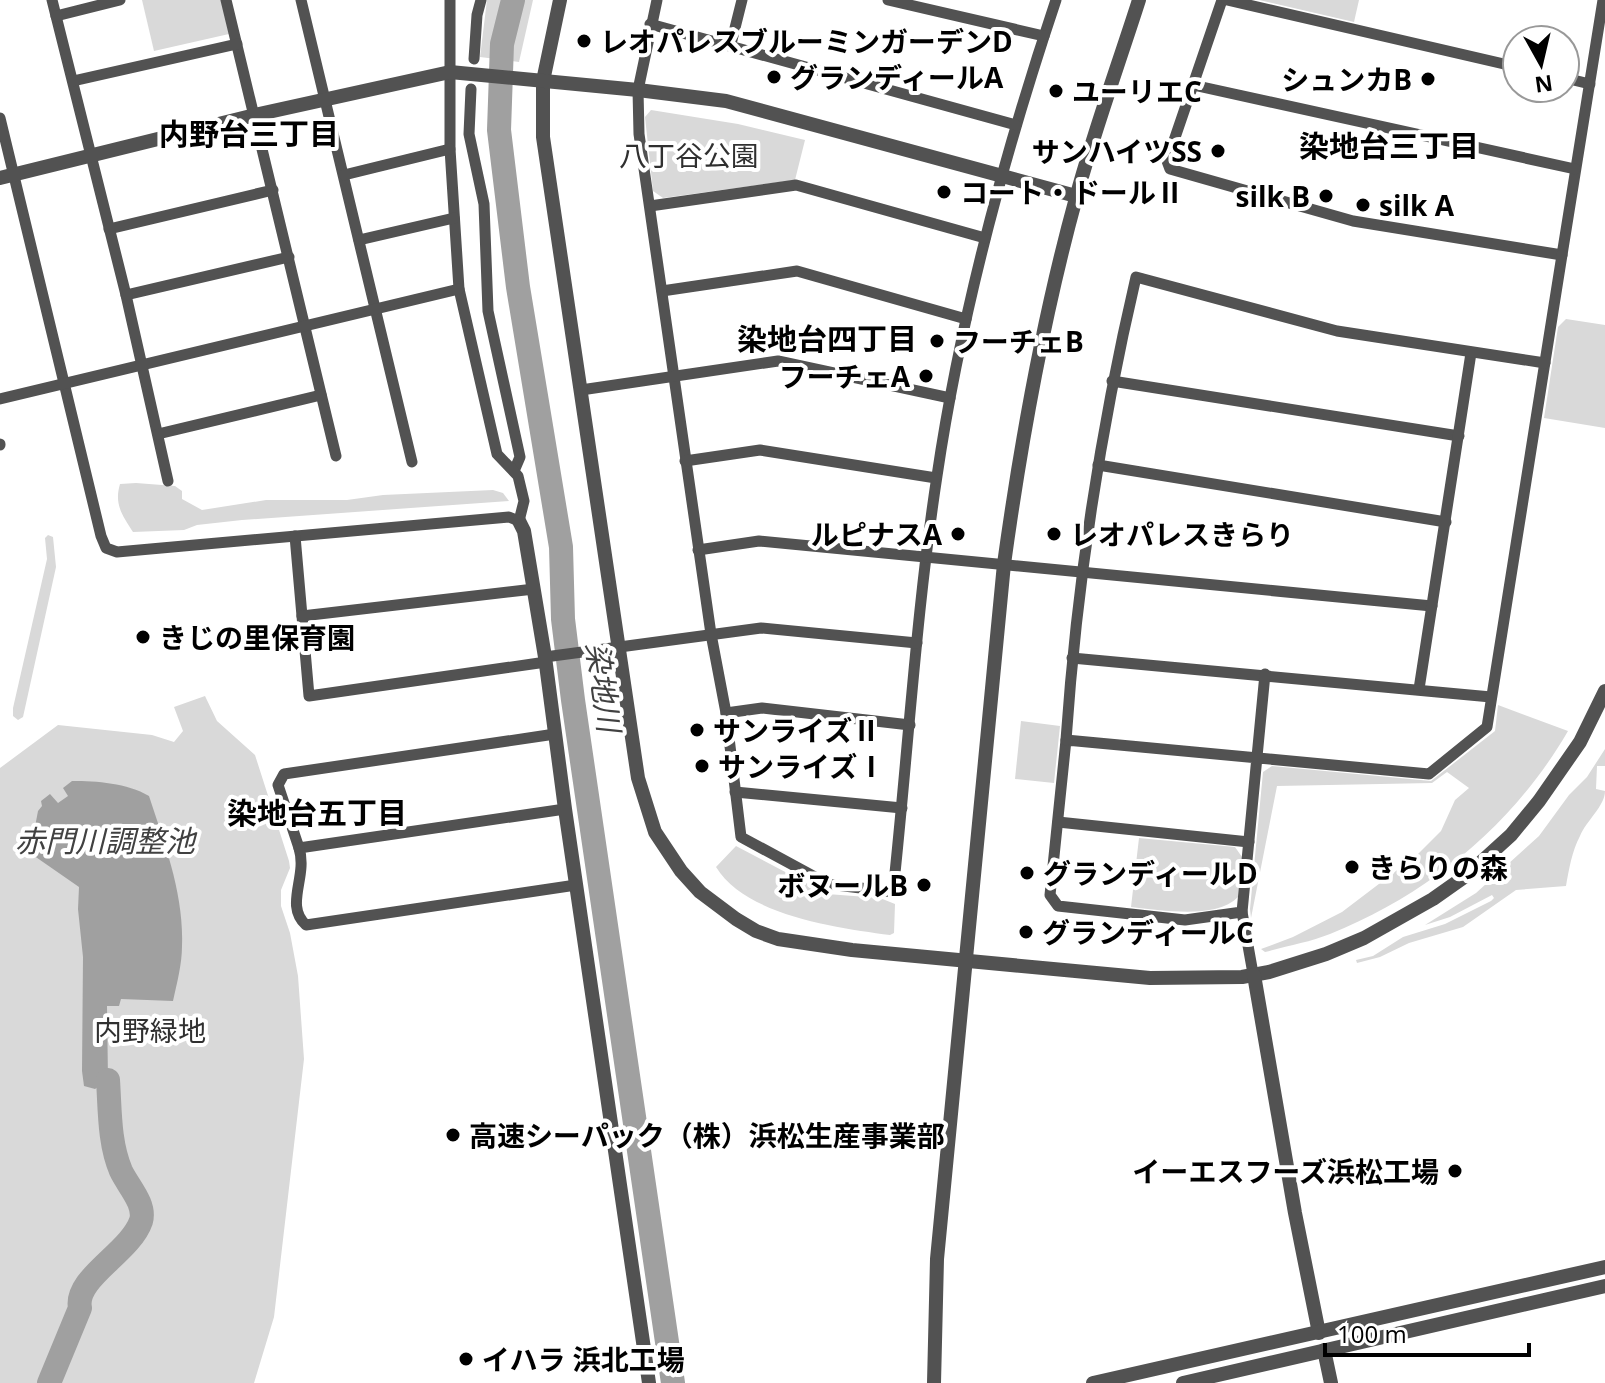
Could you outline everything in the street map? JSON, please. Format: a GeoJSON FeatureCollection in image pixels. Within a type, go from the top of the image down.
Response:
{"type":"FeatureCollection","features":[{"type":"Feature","properties":{"kind":"street"},"geometry":{"type":"LineString","coordinates":[[52,0],[126,295],[168,481]]}},
{"type":"Feature","properties":{"kind":"street"},"geometry":{"type":"LineString","coordinates":[[56,16],[120,0]]}},
{"type":"Feature","properties":{"kind":"street"},"geometry":{"type":"LineString","coordinates":[[226,0],[336,456]]}},
{"type":"Feature","properties":{"kind":"street"},"geometry":{"type":"LineString","coordinates":[[301,0],[412,462]]}},
{"type":"Feature","properties":{"kind":"street"},"geometry":{"type":"LineString","coordinates":[[450,0],[450,149],[459,289],[497,454],[518,476],[524,501],[519,521],[524,531],[549,658],[565,809],[649,1383]]}},
{"type":"Feature","properties":{"kind":"street"},"geometry":{"type":"LineString","coordinates":[[474,59],[481,0]]}},
{"type":"Feature","properties":{"kind":"street"},"geometry":{"type":"LineString","coordinates":[[560,0],[543,81],[543,137],[638,778],[655,832],[681,871],[700,892],[756,931],[788,941],[967,962],[1150,978],[1189,979],[1231,975],[1326,954],[1364,938],[1423,906],[1467,875],[1511,835],[1580,742],[1605,691]]}},
{"type":"Feature","properties":{"kind":"street"},"geometry":{"type":"LineString","coordinates":[[657,0],[638,90],[639,134],[698,550],[726,713],[741,837],[828,884],[893,892],[936,478],[950,398],[1000,176],[1056,0]]}},
{"type":"Feature","properties":{"kind":"street"},"geometry":{"type":"LineString","coordinates":[[731,44],[742,0]]}},
{"type":"Feature","properties":{"kind":"street"},"geometry":{"type":"LineString","coordinates":[[888,0],[1044,36]]}},
{"type":"Feature","properties":{"kind":"street"},"geometry":{"type":"LineString","coordinates":[[934,1383],[937,1259],[1004,564],[1019,460],[1035,374],[1076,196],[1139,0]]}},
{"type":"Feature","properties":{"kind":"street"},"geometry":{"type":"LineString","coordinates":[[1501,63],[1224,0],[1167,161],[1173,171],[1353,221],[1562,255]]}},
{"type":"Feature","properties":{"kind":"street"},"geometry":{"type":"LineString","coordinates":[[1066,740],[1429,774],[1487,727],[1603,0]]}},
{"type":"Feature","properties":{"kind":"street"},"geometry":{"type":"LineString","coordinates":[[650,24],[1016,125]]}},
{"type":"Feature","properties":{"kind":"street"},"geometry":{"type":"LineString","coordinates":[[73,81],[237,44]]}},
{"type":"Feature","properties":{"kind":"street"},"geometry":{"type":"LineString","coordinates":[[7,176],[325,98],[450,72],[726,101],[1076,196]]}},
{"type":"Feature","properties":{"kind":"street"},"geometry":{"type":"LineString","coordinates":[[1581,82],[1590,84]]}},
{"type":"Feature","properties":{"kind":"street"},"geometry":{"type":"LineString","coordinates":[[1193,85],[1575,169]]}},
{"type":"Feature","properties":{"kind":"street"},"geometry":{"type":"LineString","coordinates":[[471,89],[469,134],[484,204],[488,311],[520,457],[514,471]]}},
{"type":"Feature","properties":{"kind":"street"},"geometry":{"type":"LineString","coordinates":[[0,118],[7,176],[106,548],[117,552],[509,517],[519,521]]}},
{"type":"Feature","properties":{"kind":"street"},"geometry":{"type":"LineString","coordinates":[[344,175],[450,149]]}},
{"type":"Feature","properties":{"kind":"street"},"geometry":{"type":"LineString","coordinates":[[650,206],[796,185],[985,238]]}},
{"type":"Feature","properties":{"kind":"street"},"geometry":{"type":"LineString","coordinates":[[109,229],[273,190]]}},
{"type":"Feature","properties":{"kind":"street"},"geometry":{"type":"LineString","coordinates":[[359,240],[454,218]]}},
{"type":"Feature","properties":{"kind":"street"},"geometry":{"type":"LineString","coordinates":[[126,295],[289,257]]}},
{"type":"Feature","properties":{"kind":"street"},"geometry":{"type":"LineString","coordinates":[[662,291],[797,271],[966,319]]}},
{"type":"Feature","properties":{"kind":"street"},"geometry":{"type":"LineString","coordinates":[[1242,912],[1185,920],[1058,906],[1050,895],[1081,571],[1112,381],[1136,277],[1337,331],[1545,363]]}},
{"type":"Feature","properties":{"kind":"street"},"geometry":{"type":"LineString","coordinates":[[0,399],[459,289]]}},
{"type":"Feature","properties":{"kind":"street"},"geometry":{"type":"LineString","coordinates":[[1419,689],[1471,353]]}},
{"type":"Feature","properties":{"kind":"street"},"geometry":{"type":"LineString","coordinates":[[581,390],[778,361],[950,398]]}},
{"type":"Feature","properties":{"kind":"street"},"geometry":{"type":"LineString","coordinates":[[1112,381],[1459,436]]}},
{"type":"Feature","properties":{"kind":"street"},"geometry":{"type":"LineString","coordinates":[[158,434],[321,395]]}},
{"type":"Feature","properties":{"kind":"street"},"geometry":{"type":"LineString","coordinates":[[685,461],[760,450],[936,478]]}},
{"type":"Feature","properties":{"kind":"street"},"geometry":{"type":"LineString","coordinates":[[1098,465],[1446,522]]}},
{"type":"Feature","properties":{"kind":"street"},"geometry":{"type":"LineString","coordinates":[[295,536],[309,696],[588,651],[766,628],[917,643]]}},
{"type":"Feature","properties":{"kind":"street"},"geometry":{"type":"LineString","coordinates":[[698,550],[759,541],[1432,606]]}},
{"type":"Feature","properties":{"kind":"street"},"geometry":{"type":"LineString","coordinates":[[302,616],[534,589]]}},
{"type":"Feature","properties":{"kind":"street"},"geometry":{"type":"LineString","coordinates":[[1072,658],[1491,697]]}},
{"type":"Feature","properties":{"kind":"street"},"geometry":{"type":"LineString","coordinates":[[1265,674],[1242,912],[1319,1333]]}},
{"type":"Feature","properties":{"kind":"street"},"geometry":{"type":"LineString","coordinates":[[726,713],[762,708],[910,725]]}},
{"type":"Feature","properties":{"kind":"street"},"geometry":{"type":"LineString","coordinates":[[555,734],[284,774],[278,785],[304,863],[295,901],[298,917],[306,925],[576,885]]}},
{"type":"Feature","properties":{"kind":"street"},"geometry":{"type":"LineString","coordinates":[[735,792],[902,808]]}},
{"type":"Feature","properties":{"kind":"street"},"geometry":{"type":"LineString","coordinates":[[299,848],[565,809]]}},
{"type":"Feature","properties":{"kind":"street"},"geometry":{"type":"LineString","coordinates":[[1058,822],[1249,842]]}},
{"type":"Feature","properties":{"kind":"street"},"geometry":{"type":"LineString","coordinates":[[1093,1383],[1605,1267]]}},
{"type":"Feature","properties":{"kind":"street"},"geometry":{"type":"LineString","coordinates":[[1183,1383],[1605,1286]]}},
{"type":"Feature","properties":{"kind":"street"},"geometry":{"type":"LineString","coordinates":[[1324,1350],[1331,1383]]}},
{"type":"Feature","properties":{"kind":"green space"},"geometry":{"type":"Polygon","coordinates":[[[142,0],[221,0],[229,34],[154,51],[142,0]]]}},
{"type":"Feature","properties":{"kind":"green space"},"geometry":{"type":"Polygon","coordinates":[[[487,0],[533,0],[519,62],[480,57],[487,0]]]}},
{"type":"Feature","properties":{"kind":"green space"},"geometry":{"type":"Polygon","coordinates":[[[1259,0],[1359,0],[1354,22],[1259,0]]]}},
{"type":"Feature","properties":{"kind":"green space","name":"八丁谷公園"},"geometry":{"type":"Polygon","coordinates":[[[651,110],[738,124],[805,140],[795,180],[663,198],[653,191],[645,117],[651,110]]]}},
{"type":"Feature","properties":{"kind":"green space"},"geometry":{"type":"Polygon","coordinates":[[[1566,319],[1605,325],[1605,428],[1544,418],[1558,327],[1566,319]]]}},
{"type":"Feature","properties":{"kind":"green space"},"geometry":{"type":"Polygon","coordinates":[[[120,484],[175,486],[182,491],[182,499],[202,510],[266,500],[347,500],[383,495],[493,490],[503,493],[509,501],[242,520],[197,525],[184,530],[133,532],[122,515],[118,498],[120,484]]]}},
{"type":"Feature","properties":{"kind":"green space"},"geometry":{"type":"Polygon","coordinates":[[[48,535],[53,537],[56,567],[23,717],[18,720],[13,716],[13,708],[47,559],[45,538],[48,535]]]}},
{"type":"Feature","properties":{"kind":"green space","name":"内野緑地"},"geometry":{"type":"Polygon","coordinates":[[[205,696],[217,721],[255,755],[290,868],[281,890],[281,906],[298,976],[304,1059],[274,1317],[254,1383],[0,1383],[0,768],[58,725],[152,735],[174,742],[183,731],[174,707],[205,696]]]}},
{"type":"Feature","properties":{"kind":"green space"},"geometry":{"type":"Polygon","coordinates":[[[1498,705],[1568,731],[1546,765],[1495,826],[1435,877],[1367,918],[1314,939],[1265,952],[1261,949],[1342,912],[1417,855],[1441,831],[1455,800],[1469,788],[1447,772],[1432,783],[1277,786],[1251,918],[1263,772],[1272,766],[1431,781],[1495,731],[1498,705]]]}},
{"type":"Feature","properties":{"kind":"green space"},"geometry":{"type":"Polygon","coordinates":[[[1021,721],[1060,726],[1054,783],[1015,779],[1021,721]]]}},
{"type":"Feature","properties":{"kind":"green space"},"geometry":{"type":"Polygon","coordinates":[[[1605,749],[1605,766],[1597,766],[1596,789],[1605,791],[1604,797],[1577,842],[1566,886],[1516,890],[1463,927],[1357,963],[1356,960],[1373,956],[1403,937],[1445,924],[1491,901],[1494,898],[1492,895],[1450,917],[1425,925],[1476,893],[1539,836],[1569,795],[1587,777],[1605,749]]]}},
{"type":"Feature","properties":{"kind":"green space"},"geometry":{"type":"Polygon","coordinates":[[[1139,838],[1235,847],[1242,857],[1238,897],[1216,909],[1202,911],[1131,907],[1139,838]]]}},
{"type":"Feature","properties":{"kind":"green space"},"geometry":{"type":"Polygon","coordinates":[[[736,846],[827,894],[880,898],[895,904],[894,933],[845,928],[795,917],[749,897],[730,884],[716,867],[736,846]]]}},
{"type":"Feature","properties":{"kind":"water","name":"赤門川調整池"},"geometry":{"type":"Polygon","coordinates":[[[72,781],[102,782],[149,796],[172,870],[182,927],[181,960],[173,1001],[121,999],[119,1006],[107,1006],[108,1080],[95,1089],[84,1086],[82,1071],[83,957],[79,887],[30,853],[41,801],[50,794],[58,803],[68,796],[63,788],[72,781]]]}},
{"type":"Feature","properties":{"kind":"waterway","name":"染地川"},"geometry":{"type":"LineString","coordinates":[[513,0],[502,44],[499,130],[518,287],[561,547],[563,619],[573,700],[673,1383]]}},
{"type":"Feature","properties":{"kind":"waterway"},"geometry":{"type":"LineString","coordinates":[[49,1383],[80,1308],[80,1297],[85,1286],[126,1244],[141,1221],[139,1202],[121,1171],[114,1149],[108,1080]]}},
{"type":"Feature","properties":{"kind":"place","name":"レオパレスブルーミンガーデンD"},"geometry":{"type":"Point","coordinates":[584,41]}},
{"type":"Feature","properties":{"kind":"place","name":"グランディールA"},"geometry":{"type":"Point","coordinates":[774,77]}},
{"type":"Feature","properties":{"kind":"place","name":"シュンカB"},"geometry":{"type":"Point","coordinates":[1428,79]}},
{"type":"Feature","properties":{"kind":"place","name":"ユーリエC"},"geometry":{"type":"Point","coordinates":[1056,91]}},
{"type":"Feature","properties":{"kind":"place","name":"サンハイツSS"},"geometry":{"type":"Point","coordinates":[1218,151]}},
{"type":"Feature","properties":{"kind":"place","name":"コート・ドールⅡ"},"geometry":{"type":"Point","coordinates":[944,192]}},
{"type":"Feature","properties":{"kind":"place","name":"silk B"},"geometry":{"type":"Point","coordinates":[1326,196]}},
{"type":"Feature","properties":{"kind":"place","name":"silk A"},"geometry":{"type":"Point","coordinates":[1363,205]}},
{"type":"Feature","properties":{"kind":"place","name":"フーチェB"},"geometry":{"type":"Point","coordinates":[937,341]}},
{"type":"Feature","properties":{"kind":"place","name":"フーチェA"},"geometry":{"type":"Point","coordinates":[926,376]}},
{"type":"Feature","properties":{"kind":"place","name":"ルピナスA"},"geometry":{"type":"Point","coordinates":[958,534]}},
{"type":"Feature","properties":{"kind":"place","name":"レオパレスきらり"},"geometry":{"type":"Point","coordinates":[1054,534]}},
{"type":"Feature","properties":{"kind":"place","name":"きじの里保育園"},"geometry":{"type":"Point","coordinates":[143,637]}},
{"type":"Feature","properties":{"kind":"place","name":"サンライズⅡ"},"geometry":{"type":"Point","coordinates":[697,730]}},
{"type":"Feature","properties":{"kind":"place","name":"サンライズⅠ"},"geometry":{"type":"Point","coordinates":[702,766]}},
{"type":"Feature","properties":{"kind":"place","name":"きらりの森"},"geometry":{"type":"Point","coordinates":[1352,867]}},
{"type":"Feature","properties":{"kind":"place","name":"グランディールD"},"geometry":{"type":"Point","coordinates":[1027,873]}},
{"type":"Feature","properties":{"kind":"place","name":"ボヌールB"},"geometry":{"type":"Point","coordinates":[924,885]}},
{"type":"Feature","properties":{"kind":"place","name":"グランディールC"},"geometry":{"type":"Point","coordinates":[1026,932]}},
{"type":"Feature","properties":{"kind":"place","name":"高速シーパック（株）浜松生産事業部"},"geometry":{"type":"Point","coordinates":[453,1135]}},
{"type":"Feature","properties":{"kind":"place","name":"イーエスフーズ浜松工場"},"geometry":{"type":"Point","coordinates":[1455,1171]}},
{"type":"Feature","properties":{"kind":"place","name":"イハラ 浜北工場"},"geometry":{"type":"Point","coordinates":[466,1359]}},
{"type":"Feature","properties":{"kind":"district","name":"内野台三丁目"},"geometry":{"type":"Point","coordinates":[249,133]}},
{"type":"Feature","properties":{"kind":"district","name":"染地台三丁目"},"geometry":{"type":"Point","coordinates":[1389,145]}},
{"type":"Feature","properties":{"kind":"district","name":"染地台四丁目"},"geometry":{"type":"Point","coordinates":[827,338]}},
{"type":"Feature","properties":{"kind":"district","name":"染地台五丁目"},"geometry":{"type":"Point","coordinates":[317,812]}}]}
